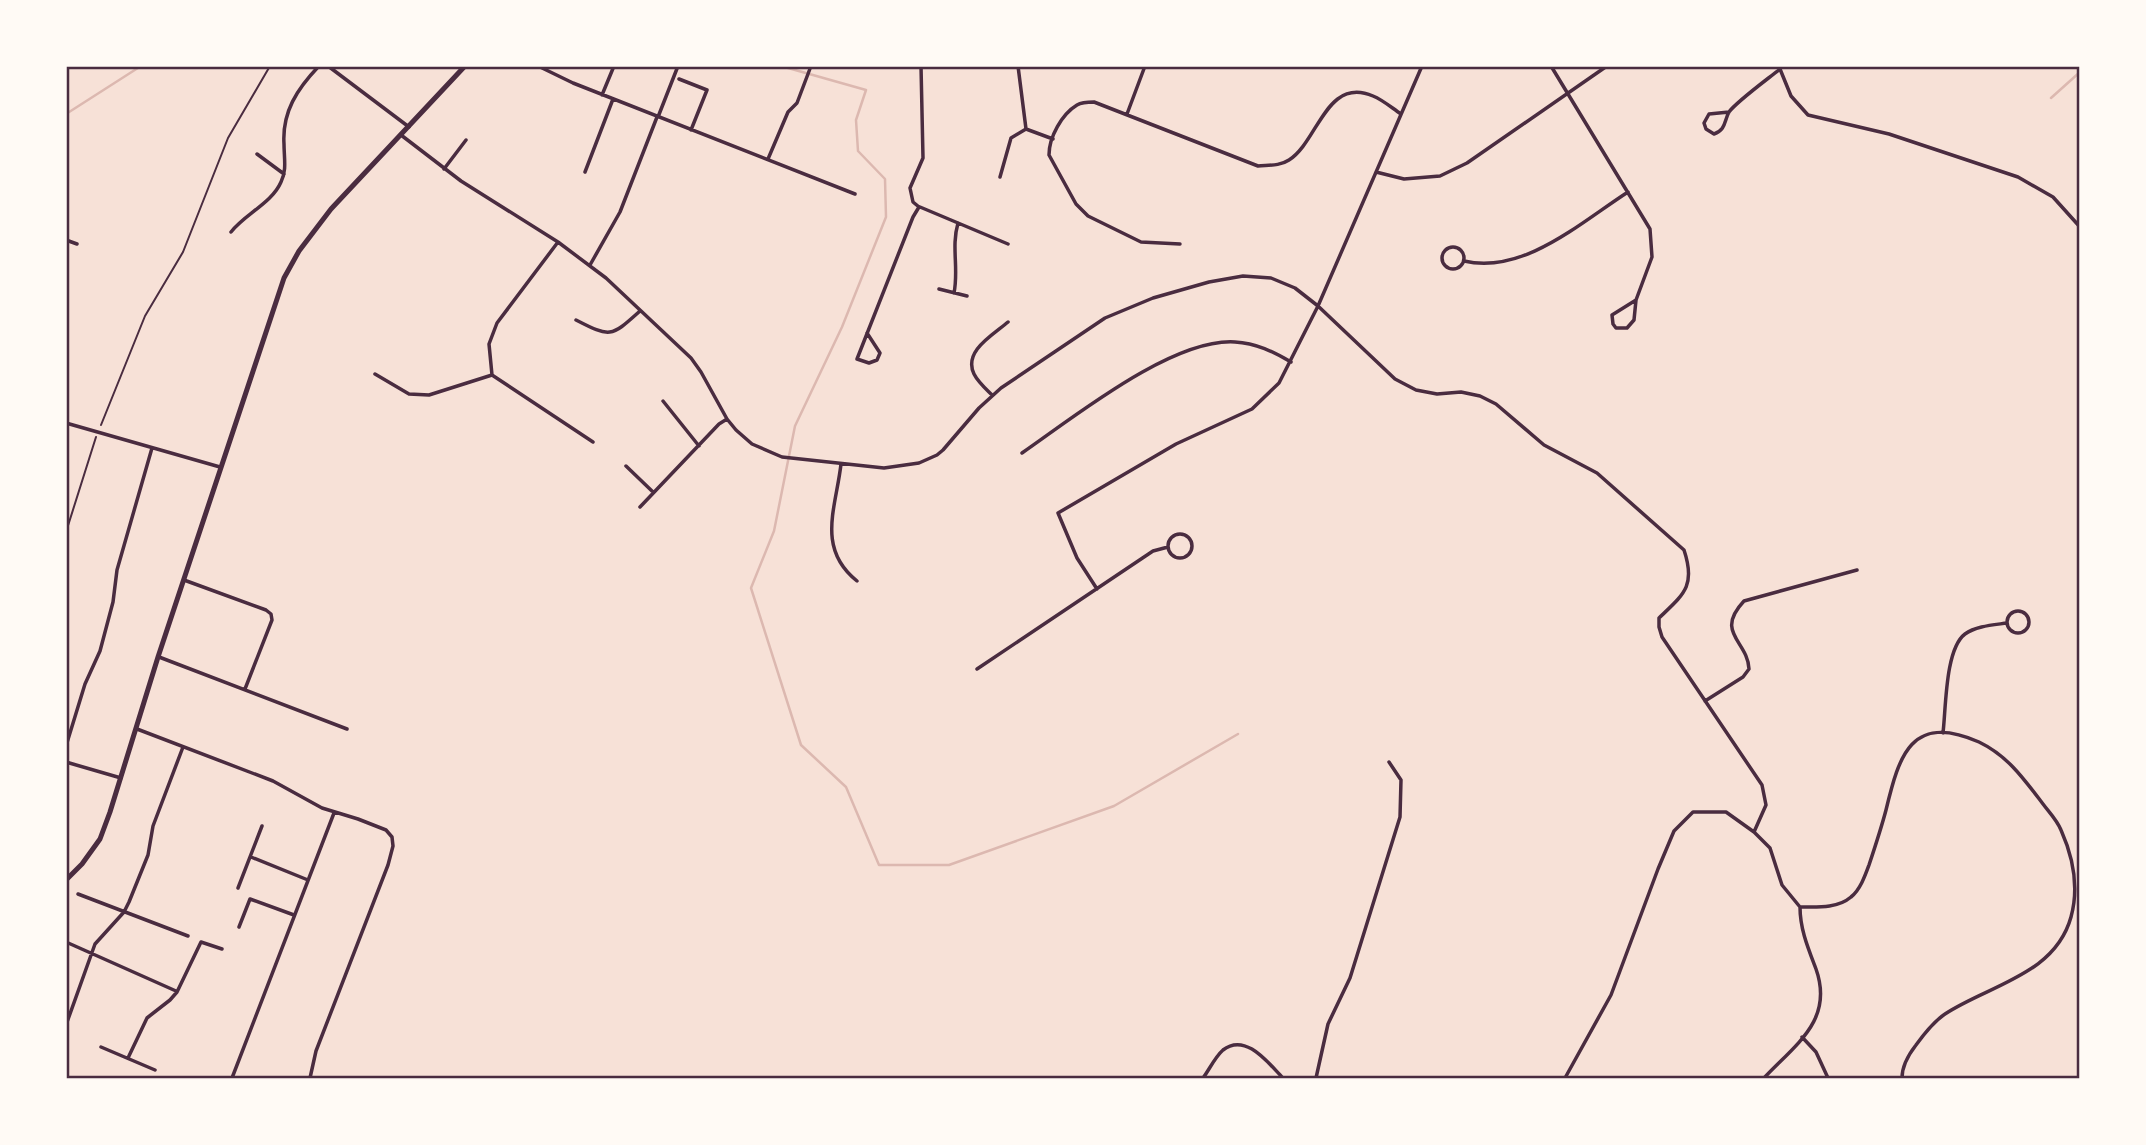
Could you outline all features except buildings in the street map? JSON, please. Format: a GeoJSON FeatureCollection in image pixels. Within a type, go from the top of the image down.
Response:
{"type":"FeatureCollection","features":[{"type":"Feature","properties":{"kind":"main road"},"geometry":{"type":"LineString","coordinates":[[66,880],[82,864],[100,839],[220,467],[290,265],[331,209],[465,66]]}},
{"type":"Feature","properties":{"kind":"street"},"geometry":{"type":"LineString","coordinates":[[231,232],[239,221],[277,190],[285,174],[286,116],[299,90],[319,66]]}},
{"type":"Feature","properties":{"kind":"street"},"geometry":{"type":"LineString","coordinates":[[328,66],[409,127]]}},
{"type":"Feature","properties":{"kind":"street"},"geometry":{"type":"LineString","coordinates":[[538,66],[602,95],[855,194]]}},
{"type":"Feature","properties":{"kind":"street"},"geometry":{"type":"LineString","coordinates":[[602,95],[614,66]]}},
{"type":"Feature","properties":{"kind":"street"},"geometry":{"type":"LineString","coordinates":[[590,265],[620,212],[678,66]]}},
{"type":"Feature","properties":{"kind":"street"},"geometry":{"type":"LineString","coordinates":[[768,159],[788,112],[797,103],[811,66]]}},
{"type":"Feature","properties":{"kind":"street"},"geometry":{"type":"LineString","coordinates":[[921,66],[923,158],[910,188],[914,202],[919,207],[1008,244]]}},
{"type":"Feature","properties":{"kind":"street"},"geometry":{"type":"LineString","coordinates":[[1018,66],[1026,129]]}},
{"type":"Feature","properties":{"kind":"street"},"geometry":{"type":"LineString","coordinates":[[1127,114],[1145,66]]}},
{"type":"Feature","properties":{"kind":"street"},"geometry":{"type":"LineString","coordinates":[[1097,589],[1077,558],[1058,513],[1176,444],[1252,409],[1279,383],[1318,306],[1422,66]]}},
{"type":"Feature","properties":{"kind":"street"},"geometry":{"type":"LineString","coordinates":[[1551,66],[1650,229],[1652,257],[1636,300],[1631,324],[1621,329],[1616,328],[1612,315],[1636,300]]}},
{"type":"Feature","properties":{"kind":"street"},"geometry":{"type":"LineString","coordinates":[[1376,172],[1404,179],[1440,176],[1467,163],[1606,66]]}},
{"type":"Feature","properties":{"kind":"street"},"geometry":{"type":"LineString","coordinates":[[1729,112],[1709,114],[1704,123],[1706,129],[1714,134],[1719,132],[1726,123],[1729,112],[1781,68],[1790,96],[1808,115],[1889,134],[2018,177],[2053,197],[2080,227]]}},
{"type":"Feature","properties":{"kind":"street"},"geometry":{"type":"LineString","coordinates":[[679,79],[707,90],[691,130]]}},
{"type":"Feature","properties":{"kind":"street"},"geometry":{"type":"LineString","coordinates":[[1180,244],[1141,242],[1082,211],[1050,160],[1049,148],[1061,121],[1079,103],[1094,102],[1258,166],[1277,165],[1291,159],[1305,145],[1329,105],[1343,96],[1356,93],[1372,95],[1401,114]]}},
{"type":"Feature","properties":{"kind":"street"},"geometry":{"type":"LineString","coordinates":[[585,172],[613,99]]}},
{"type":"Feature","properties":{"kind":"street"},"geometry":{"type":"LineString","coordinates":[[1026,129],[1053,139]]}},
{"type":"Feature","properties":{"kind":"street"},"geometry":{"type":"LineString","coordinates":[[1000,177],[1011,138],[1026,129]]}},
{"type":"Feature","properties":{"kind":"street"},"geometry":{"type":"LineString","coordinates":[[401,135],[484,197],[590,265],[697,365],[727,419],[742,437],[782,457],[884,468],[908,466],[929,460],[943,450],[992,395],[1105,318],[1177,290],[1226,278],[1257,276],[1284,282],[1318,306],[1395,380],[1416,390],[1437,394],[1461,392],[1480,396],[1496,404],[1544,445],[1597,474],[1684,550],[1690,567],[1689,580],[1684,593],[1660,618],[1659,627],[1662,637],[1762,785],[1766,804],[1754,832]]}},
{"type":"Feature","properties":{"kind":"street"},"geometry":{"type":"LineString","coordinates":[[444,169],[466,140]]}},
{"type":"Feature","properties":{"kind":"street"},"geometry":{"type":"LineString","coordinates":[[257,154],[285,174]]}},
{"type":"Feature","properties":{"kind":"street"},"geometry":{"type":"LineString","coordinates":[[1464,261],[1488,265],[1524,258],[1628,192]]}},
{"type":"Feature","properties":{"kind":"street"},"geometry":{"type":"LineString","coordinates":[[867,333],[880,353],[877,360],[869,363],[857,359],[867,333],[913,217],[919,207]]}},
{"type":"Feature","properties":{"kind":"street"},"geometry":{"type":"LineString","coordinates":[[954,293],[954,242],[958,223]]}},
{"type":"Feature","properties":{"kind":"street"},"geometry":{"type":"LineString","coordinates":[[66,240],[77,244]]}},
{"type":"Feature","properties":{"kind":"street"},"geometry":{"type":"LineString","coordinates":[[492,375],[489,344],[496,323],[558,242]]}},
{"type":"Feature","properties":{"kind":"street"},"geometry":{"type":"LineString","coordinates":[[1455,248],[1462,253],[1464,261],[1454,269],[1446,266],[1443,258],[1447,250],[1455,248]]}},
{"type":"Feature","properties":{"kind":"street"},"geometry":{"type":"LineString","coordinates":[[939,289],[967,296]]}},
{"type":"Feature","properties":{"kind":"street"},"geometry":{"type":"LineString","coordinates":[[576,320],[609,334],[640,311]]}},
{"type":"Feature","properties":{"kind":"street"},"geometry":{"type":"LineString","coordinates":[[992,395],[974,375],[971,363],[975,350],[1008,322]]}},
{"type":"Feature","properties":{"kind":"street"},"geometry":{"type":"LineString","coordinates":[[1021,453],[1132,377],[1199,347],[1217,342],[1252,344],[1291,362]]}},
{"type":"Feature","properties":{"kind":"street"},"geometry":{"type":"LineString","coordinates":[[375,374],[409,394],[429,395],[492,375]]}},
{"type":"Feature","properties":{"kind":"street"},"geometry":{"type":"LineString","coordinates":[[492,375],[593,442]]}},
{"type":"Feature","properties":{"kind":"street"},"geometry":{"type":"LineString","coordinates":[[663,401],[699,446]]}},
{"type":"Feature","properties":{"kind":"street"},"geometry":{"type":"LineString","coordinates":[[640,507],[727,419]]}},
{"type":"Feature","properties":{"kind":"street"},"geometry":{"type":"LineString","coordinates":[[67,423],[220,467]]}},
{"type":"Feature","properties":{"kind":"street"},"geometry":{"type":"LineString","coordinates":[[66,746],[85,684],[100,651],[113,601],[117,570],[152,448]]}},
{"type":"Feature","properties":{"kind":"street"},"geometry":{"type":"LineString","coordinates":[[841,464],[830,530],[843,568],[857,581]]}},
{"type":"Feature","properties":{"kind":"street"},"geometry":{"type":"LineString","coordinates":[[626,466],[653,492]]}},
{"type":"Feature","properties":{"kind":"street"},"geometry":{"type":"LineString","coordinates":[[1183,533],[1192,541],[1191,553],[1186,557],[1175,557],[1168,547],[1168,541],[1177,534],[1183,533]]}},
{"type":"Feature","properties":{"kind":"street"},"geometry":{"type":"LineString","coordinates":[[977,669],[1153,551],[1168,547]]}},
{"type":"Feature","properties":{"kind":"street"},"geometry":{"type":"LineString","coordinates":[[1705,701],[1743,677],[1749,669],[1748,659],[1731,631],[1733,618],[1744,601],[1857,570]]}},
{"type":"Feature","properties":{"kind":"street"},"geometry":{"type":"LineString","coordinates":[[184,580],[271,614],[272,620],[245,689]]}},
{"type":"Feature","properties":{"kind":"street"},"geometry":{"type":"LineString","coordinates":[[2020,611],[2028,618],[2029,624],[2023,632],[2018,633],[2012,632],[2007,624],[2010,614],[2020,611]]}},
{"type":"Feature","properties":{"kind":"street"},"geometry":{"type":"LineString","coordinates":[[1943,733],[1949,673],[1956,644],[1972,630],[2007,624]]}},
{"type":"Feature","properties":{"kind":"street"},"geometry":{"type":"LineString","coordinates":[[158,657],[346,729]]}},
{"type":"Feature","properties":{"kind":"street"},"geometry":{"type":"LineString","coordinates":[[135,728],[272,781],[334,813],[386,830],[392,837],[393,846],[388,865],[316,1051],[310,1079]]}},
{"type":"Feature","properties":{"kind":"street"},"geometry":{"type":"LineString","coordinates":[[1800,906],[1829,907],[1850,898],[1863,881],[1879,835],[1896,768],[1907,747],[1923,736],[1943,733],[1968,737],[1995,750],[2018,770],[2060,826],[2071,855],[2074,879],[2073,908],[2067,930],[2056,949],[2038,966],[1943,1015],[1911,1051],[1902,1079]]}},
{"type":"Feature","properties":{"kind":"street"},"geometry":{"type":"LineString","coordinates":[[66,1025],[91,953],[101,935],[124,912],[148,855],[153,826],[183,747]]}},
{"type":"Feature","properties":{"kind":"street"},"geometry":{"type":"LineString","coordinates":[[66,762],[121,778]]}},
{"type":"Feature","properties":{"kind":"street"},"geometry":{"type":"LineString","coordinates":[[1316,1079],[1328,1024],[1350,978],[1400,817],[1401,780],[1389,762]]}},
{"type":"Feature","properties":{"kind":"street"},"geometry":{"type":"LineString","coordinates":[[1565,1079],[1611,995],[1674,831],[1693,812],[1726,812],[1754,832],[1770,848],[1782,885],[1800,906],[1800,925],[1820,981],[1820,1012],[1812,1026],[1764,1079]]}},
{"type":"Feature","properties":{"kind":"street"},"geometry":{"type":"LineString","coordinates":[[232,1079],[334,813]]}},
{"type":"Feature","properties":{"kind":"street"},"geometry":{"type":"LineString","coordinates":[[239,888],[262,826]]}},
{"type":"Feature","properties":{"kind":"street"},"geometry":{"type":"LineString","coordinates":[[251,857],[308,880]]}},
{"type":"Feature","properties":{"kind":"street"},"geometry":{"type":"LineString","coordinates":[[78,894],[188,936]]}},
{"type":"Feature","properties":{"kind":"street"},"geometry":{"type":"LineString","coordinates":[[239,927],[250,899],[294,915]]}},
{"type":"Feature","properties":{"kind":"street"},"geometry":{"type":"LineString","coordinates":[[66,942],[177,992]]}},
{"type":"Feature","properties":{"kind":"street"},"geometry":{"type":"LineString","coordinates":[[128,1058],[146,1018],[177,992],[201,942],[222,949]]}},
{"type":"Feature","properties":{"kind":"street"},"geometry":{"type":"LineString","coordinates":[[1802,1037],[1816,1052],[1828,1079]]}},
{"type":"Feature","properties":{"kind":"street"},"geometry":{"type":"LineString","coordinates":[[1203,1079],[1223,1050],[1239,1045],[1253,1048],[1283,1079]]}},
{"type":"Feature","properties":{"kind":"street"},"geometry":{"type":"LineString","coordinates":[[101,1047],[155,1070]]}},
{"type":"Feature","properties":{"kind":"path"},"geometry":{"type":"LineString","coordinates":[[66,532],[98,432],[145,316],[183,252],[228,138],[270,66]]}},
{"type":"Feature","properties":{"kind":"waterway"},"geometry":{"type":"LineString","coordinates":[[66,114],[141,66]]}},
{"type":"Feature","properties":{"kind":"waterway"},"geometry":{"type":"LineString","coordinates":[[781,66],[866,90],[856,120],[858,151],[885,179],[886,217],[842,327],[795,426],[774,531],[751,588],[801,745],[846,787],[879,865],[949,865],[1114,806],[1238,734]]}},
{"type":"Feature","properties":{"kind":"waterway"},"geometry":{"type":"LineString","coordinates":[[2051,98],[2080,72]]}}]}
